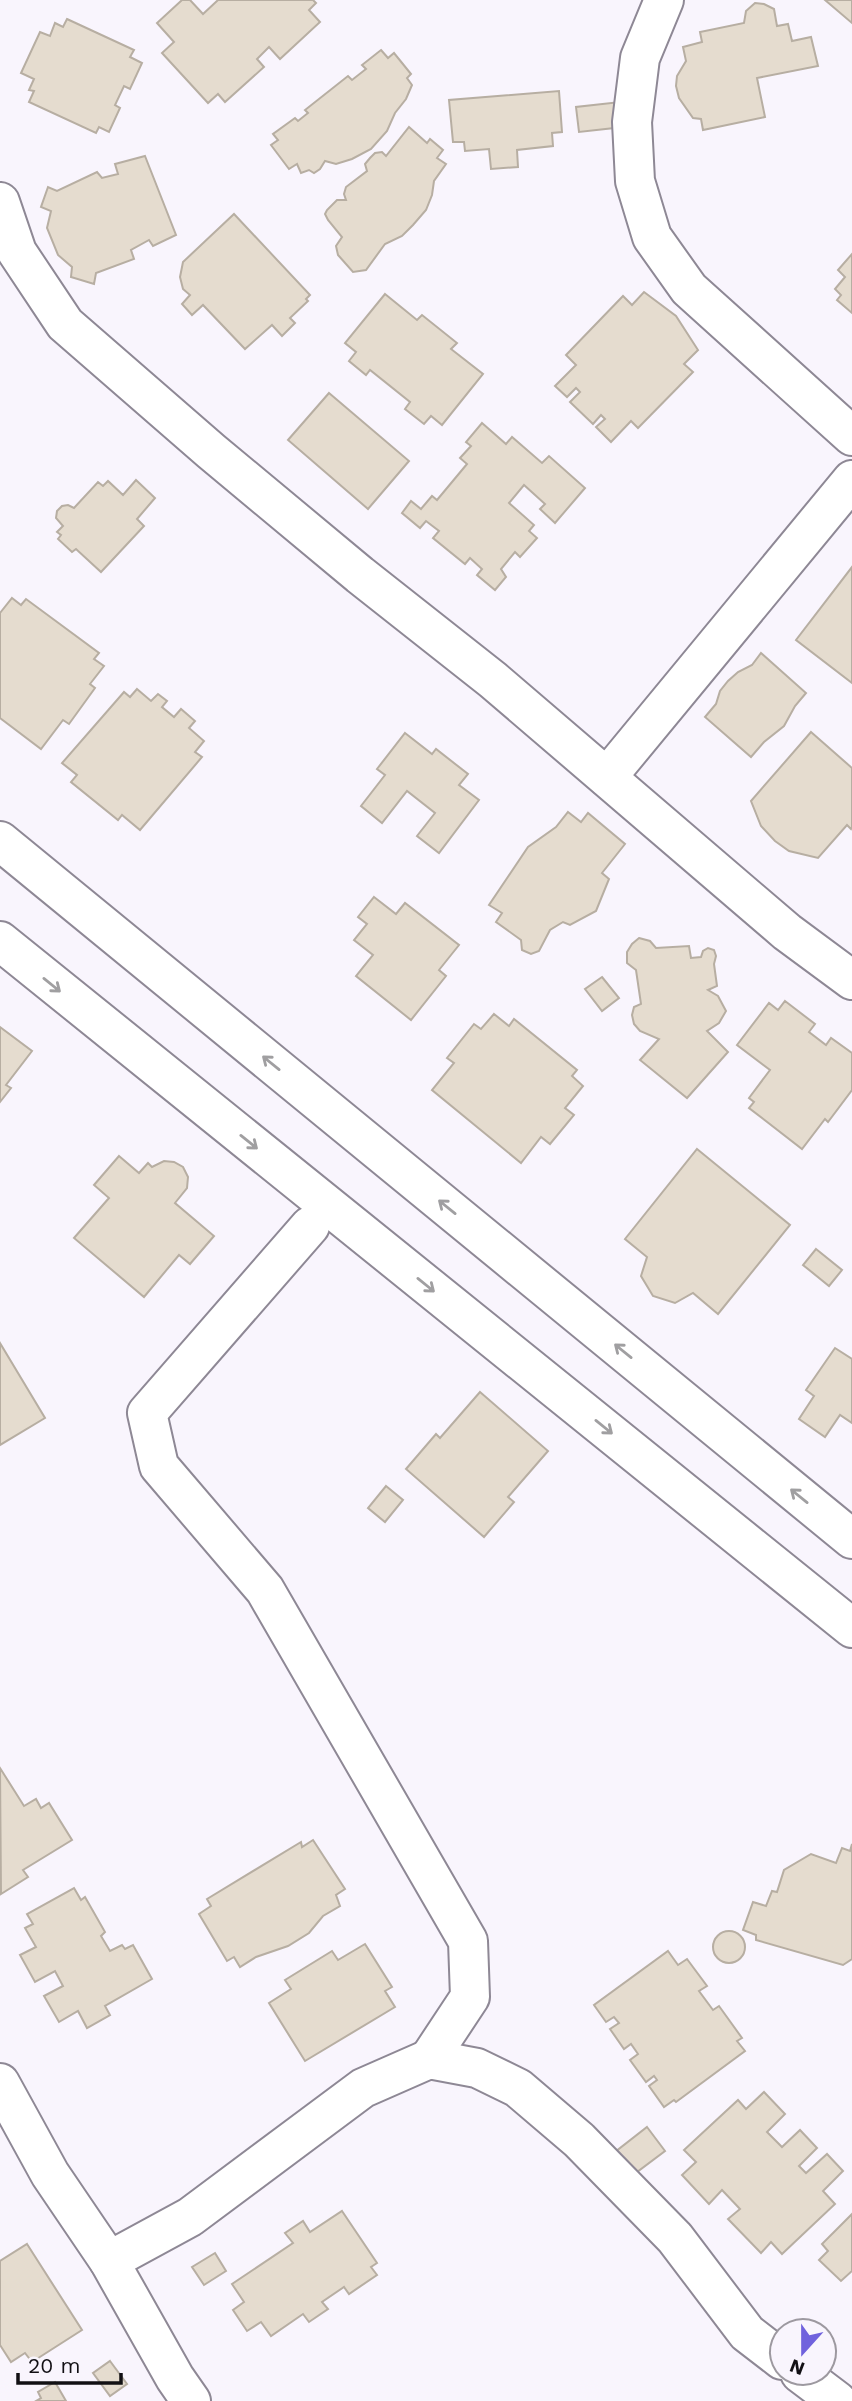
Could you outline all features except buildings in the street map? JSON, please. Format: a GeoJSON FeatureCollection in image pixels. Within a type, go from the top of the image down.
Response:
{"type":"FeatureCollection","features":[{"type":"Feature","properties":{"kind":"street"},"geometry":{"type":"LineString","coordinates":[[664,0],[640,58],[632,122],[635,181],[652,237],[689,289],[852,436]]}},
{"type":"Feature","properties":{"kind":"street"},"geometry":{"type":"LineString","coordinates":[[0,202],[17,252],[65,324],[211,451],[360,575],[494,680],[788,932],[852,980]]}},
{"type":"Feature","properties":{"kind":"street"},"geometry":{"type":"LineString","coordinates":[[607,777],[852,481]]}},
{"type":"Feature","properties":{"kind":"street"},"geometry":{"type":"LineString","coordinates":[[0,841],[852,1539]]}},
{"type":"Feature","properties":{"kind":"street"},"geometry":{"type":"LineString","coordinates":[[0,941],[852,1628]]}},
{"type":"Feature","properties":{"kind":"street"},"geometry":{"type":"LineString","coordinates":[[109,2261],[190,2217],[363,2088],[429,2059],[470,1997],[468,1941],[265,1590],[159,1466],[147,1413],[310,1226]]}},
{"type":"Feature","properties":{"kind":"street"},"geometry":{"type":"LineString","coordinates":[[429,2059],[477,2068],[518,2088],[579,2140],[675,2238],[747,2333],[768,2349]]}},
{"type":"Feature","properties":{"kind":"street"},"geometry":{"type":"LineString","coordinates":[[0,2083],[50,2175],[109,2261],[175,2378],[191,2401]]}},
{"type":"Feature","properties":{"kind":"street"},"geometry":{"type":"LineString","coordinates":[[818,2387],[837,2401]]}}]}
